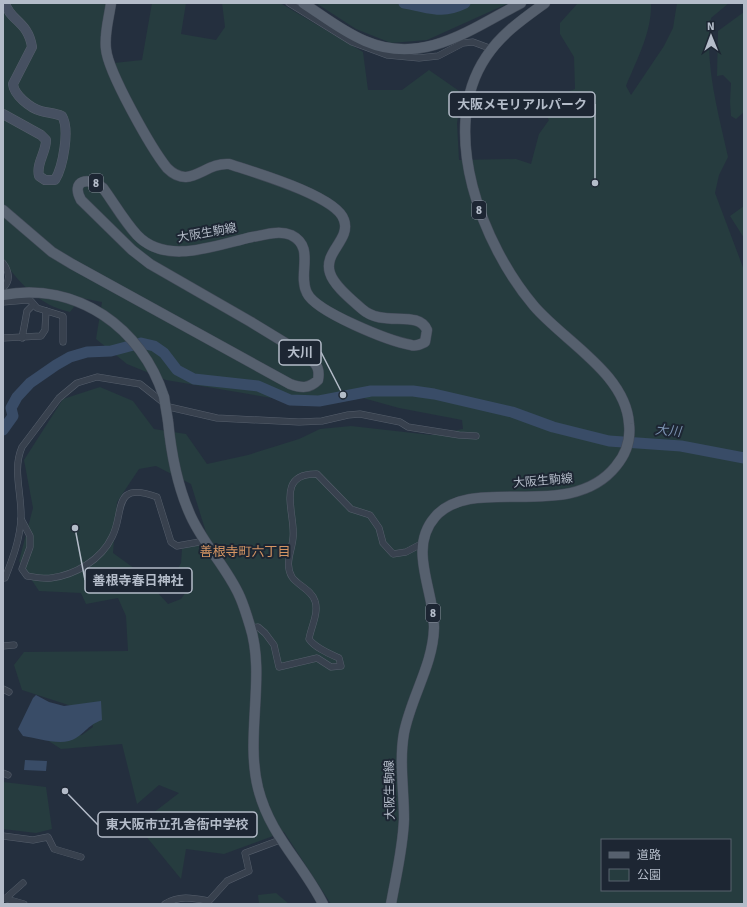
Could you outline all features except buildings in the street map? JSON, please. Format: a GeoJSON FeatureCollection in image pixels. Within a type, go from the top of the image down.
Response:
{"type":"FeatureCollection","features":[{"type":"Feature","properties":{"kind":"main road"},"geometry":{"type":"LineString","coordinates":[[3,114],[41,135],[46,140],[44,153],[38,166],[39,176],[44,180],[55,180],[59,174],[66,122],[62,116],[36,109],[13,89],[13,84],[32,47],[29,32],[9,11],[5,3]]}},
{"type":"Feature","properties":{"kind":"main road","name":"大阪生駒線"},"geometry":{"type":"LineString","coordinates":[[3,210],[58,256],[210,341],[290,384],[301,388],[308,387],[318,380],[319,372],[317,365],[310,358],[224,306],[150,264],[132,250],[81,200],[78,194],[78,188],[81,183],[86,180],[97,183],[103,188],[137,235],[161,250],[183,252],[278,233],[290,235],[300,242],[304,249],[305,289],[312,300],[336,316],[366,330],[412,346],[420,345],[425,342],[428,330],[422,322],[416,319],[383,319],[370,315],[334,281],[330,273],[329,264],[331,256],[344,234],[344,219],[334,206],[316,196],[229,164],[216,165],[190,178],[175,175],[161,161],[114,74],[106,50],[111,3]]}},
{"type":"Feature","properties":{"kind":"main road"},"geometry":{"type":"LineString","coordinates":[[303,3],[364,41],[376,45],[404,50],[432,47],[521,3]]}},
{"type":"Feature","properties":{"kind":"main road","name":"大阪生駒線"},"geometry":{"type":"LineString","coordinates":[[391,904],[403,834],[402,754],[404,735],[410,711],[429,658],[433,641],[434,625],[423,563],[423,543],[428,527],[442,510],[461,501],[479,498],[558,495],[579,491],[603,479],[614,469],[627,449],[629,423],[627,410],[622,397],[608,377],[550,324],[532,304],[501,258],[476,202],[468,159],[466,112],[470,90],[476,75],[492,49],[508,31],[545,3]]}},
{"type":"Feature","properties":{"kind":"main road"},"geometry":{"type":"LineString","coordinates":[[3,295],[39,293],[78,301],[102,313],[123,329],[149,361],[159,380],[164,397],[168,421],[171,453],[177,477],[189,512],[205,542],[240,596],[250,628],[256,666],[254,756],[258,788],[264,807],[279,837],[323,904]]}},
{"type":"Feature","properties":{"kind":"street"},"geometry":{"type":"LineString","coordinates":[[289,3],[352,42],[387,55],[418,58],[438,56],[463,43],[473,42],[492,49]]}},
{"type":"Feature","properties":{"kind":"street"},"geometry":{"type":"LineString","coordinates":[[3,263],[7,268],[8,276],[7,284],[3,288]]}},
{"type":"Feature","properties":{"kind":"street"},"geometry":{"type":"LineString","coordinates":[[3,302],[27,300],[31,301],[33,305],[46,311],[63,316],[63,342]]}},
{"type":"Feature","properties":{"kind":"street"},"geometry":{"type":"LineString","coordinates":[[22,338],[27,311],[33,305]]}},
{"type":"Feature","properties":{"kind":"street"},"geometry":{"type":"LineString","coordinates":[[3,338],[41,336],[45,330],[46,311]]}},
{"type":"Feature","properties":{"kind":"street"},"geometry":{"type":"LineString","coordinates":[[3,578],[5,578],[18,541],[21,519],[21,503],[17,465],[22,447],[58,398],[77,383],[97,377],[140,384],[169,407],[217,418],[299,422],[322,421],[348,414],[360,414],[400,422],[408,427],[476,436]]}},
{"type":"Feature","properties":{"kind":"street"},"geometry":{"type":"LineString","coordinates":[[250,628],[258,627],[266,633],[274,645],[279,667],[317,658],[331,667],[341,666],[339,658],[312,643],[310,639],[316,610],[315,599],[292,577],[288,567],[289,553],[293,538],[290,490],[298,478],[308,474],[317,474],[351,509],[370,515],[379,528],[383,543],[392,554],[406,552],[423,543]]}},
{"type":"Feature","properties":{"kind":"street"},"geometry":{"type":"LineString","coordinates":[[21,519],[30,536],[30,548],[22,569],[26,576],[49,578],[66,576],[89,564],[105,548],[113,536],[120,505],[125,498],[134,492],[145,492],[157,497],[171,542],[177,546],[205,542]]}},
{"type":"Feature","properties":{"kind":"street"},"geometry":{"type":"LineString","coordinates":[[3,646],[14,645]]}},
{"type":"Feature","properties":{"kind":"street"},"geometry":{"type":"LineString","coordinates":[[3,689],[9,692]]}},
{"type":"Feature","properties":{"kind":"street"},"geometry":{"type":"LineString","coordinates":[[3,836],[34,840],[48,837],[54,849],[81,857]]}},
{"type":"Feature","properties":{"kind":"street"},"geometry":{"type":"LineString","coordinates":[[165,904],[174,899],[192,898],[209,901],[227,881],[249,871],[244,853],[279,837]]}},
{"type":"Feature","properties":{"kind":"street"},"geometry":{"type":"LineString","coordinates":[[4,898],[23,882]]}},
{"type":"Feature","properties":{"kind":"street"},"geometry":{"type":"LineString","coordinates":[[4,898],[24,904]]}},
{"type":"Feature","properties":{"kind":"green space"},"geometry":{"type":"Polygon","coordinates":[[[3,3],[108,3],[101,53],[105,64],[142,60],[152,3],[186,3],[181,34],[216,40],[225,27],[222,3],[280,3],[363,52],[368,90],[402,90],[429,70],[462,93],[457,123],[459,160],[516,159],[531,164],[539,134],[549,120],[543,110],[548,108],[565,94],[575,89],[574,57],[560,34],[560,23],[578,3],[651,3],[651,14],[646,35],[626,86],[631,95],[664,46],[673,28],[677,3],[729,3],[711,18],[709,53],[716,105],[728,157],[719,175],[715,193],[744,270],[744,904],[331,904],[284,832],[224,854],[186,849],[181,879],[145,835],[144,820],[179,793],[159,785],[137,804],[122,744],[61,749],[47,740],[82,735],[93,727],[90,712],[22,690],[14,665],[24,652],[128,651],[126,616],[118,598],[86,604],[81,593],[39,591],[19,561],[33,508],[24,460],[63,399],[100,387],[133,401],[154,429],[186,434],[207,464],[248,455],[299,439],[320,429],[351,426],[431,435],[463,429],[462,420],[399,408],[363,398],[319,406],[166,380],[127,364],[96,339],[102,302],[81,298],[70,312],[59,309],[40,299],[17,278],[3,260],[3,3]],[[156,466],[139,469],[117,502],[113,553],[138,571],[168,604],[181,599],[186,592],[176,572],[181,563],[182,549],[209,542],[191,484],[156,466]]]}},
{"type":"Feature","properties":{"kind":"green space"},"geometry":{"type":"Polygon","coordinates":[[[316,3],[509,3],[427,40],[391,43],[356,29],[316,3]]]}},
{"type":"Feature","properties":{"kind":"green space"},"geometry":{"type":"Polygon","coordinates":[[[744,12],[744,112],[736,119],[731,116],[731,83],[723,75],[717,76],[718,31],[744,12]]]}},
{"type":"Feature","properties":{"kind":"green space"},"geometry":{"type":"Polygon","coordinates":[[[744,206],[744,238],[730,216],[744,206]]]}},
{"type":"Feature","properties":{"kind":"green space"},"geometry":{"type":"Polygon","coordinates":[[[3,782],[46,787],[52,829],[36,833],[3,829],[3,782]]]}},
{"type":"Feature","properties":{"kind":"green space"},"geometry":{"type":"Polygon","coordinates":[[[276,893],[289,904],[259,904],[258,895],[276,893]]]}},
{"type":"Feature","properties":{"kind":"water"},"geometry":{"type":"Polygon","coordinates":[[[36,695],[49,702],[64,706],[101,701],[102,720],[90,726],[71,741],[57,742],[23,736],[18,729],[33,698],[36,695]]]}},
{"type":"Feature","properties":{"kind":"water"},"geometry":{"type":"Polygon","coordinates":[[[25,760],[47,761],[46,771],[24,770],[25,760]]]}},
{"type":"Feature","properties":{"kind":"waterway"},"geometry":{"type":"LineString","coordinates":[[404,3],[435,9],[449,9],[465,3]]}},
{"type":"Feature","properties":{"kind":"waterway","name":"大川"},"geometry":{"type":"LineString","coordinates":[[3,430],[13,416],[11,408],[17,397],[30,383],[56,365],[70,357],[87,352],[111,351],[141,343],[154,346],[164,353],[177,370],[194,379],[258,386],[290,400],[319,401],[371,391],[413,391],[434,394],[512,412],[553,427],[609,441],[681,446],[744,458]]}},
{"type":"Feature","properties":{"kind":"place","name":"大阪メモリアルパーク"},"geometry":{"type":"Point","coordinates":[595,183]}},
{"type":"Feature","properties":{"kind":"place","name":"大川"},"geometry":{"type":"Point","coordinates":[343,395]}},
{"type":"Feature","properties":{"kind":"place","name":"善根寺春日神社"},"geometry":{"type":"Point","coordinates":[75,528]}},
{"type":"Feature","properties":{"kind":"place","name":"東大阪市立孔舎衙中学校"},"geometry":{"type":"Point","coordinates":[65,791]}},
{"type":"Feature","properties":{"kind":"district","name":"善根寺町六丁目"},"geometry":{"type":"Point","coordinates":[245,552]}}]}
